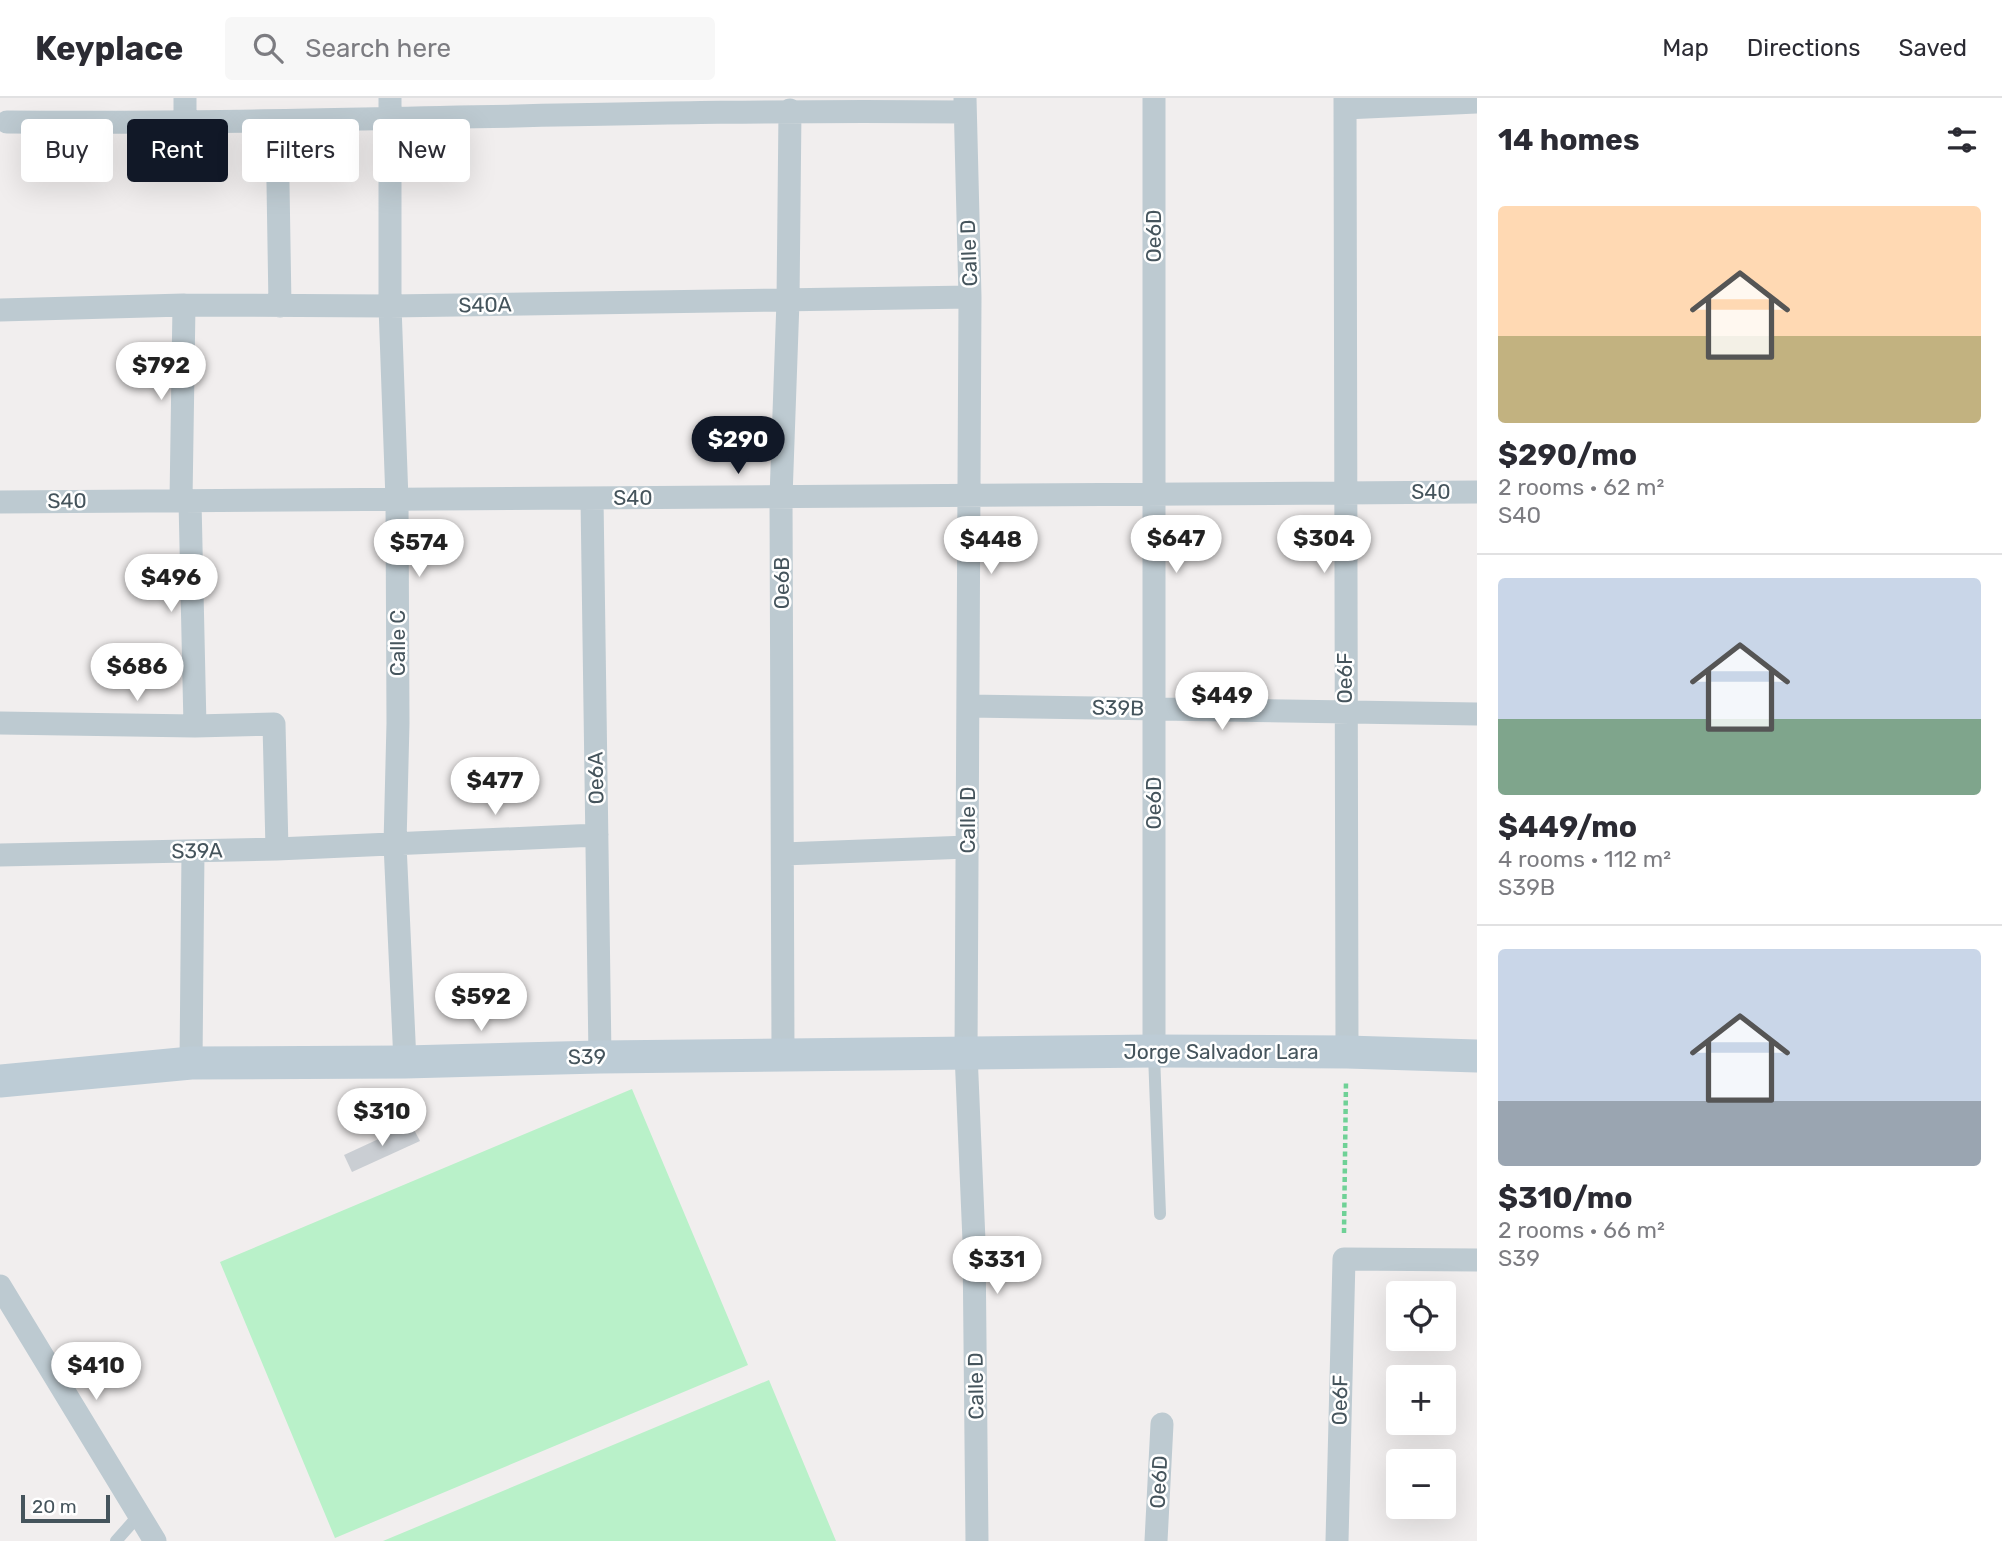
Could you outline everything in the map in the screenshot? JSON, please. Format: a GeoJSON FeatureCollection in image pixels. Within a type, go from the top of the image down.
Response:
{"type":"FeatureCollection","features":[{"type":"Feature","properties":{"kind":"street"},"geometry":{"type":"LineString","coordinates":[[185,98],[185,119]]}},
{"type":"Feature","properties":{"kind":"street","name":"Oe6D"},"geometry":{"type":"LineString","coordinates":[[1154,98],[1154,1051]]}},
{"type":"Feature","properties":{"kind":"street"},"geometry":{"type":"LineString","coordinates":[[1345,103],[1477,102]]}},
{"type":"Feature","properties":{"kind":"street","name":"Oe6F"},"geometry":{"type":"LineString","coordinates":[[1345,103],[1347,1052]]}},
{"type":"Feature","properties":{"kind":"street"},"geometry":{"type":"LineString","coordinates":[[303,119],[390,109],[759,105],[790,110],[965,105]]}},
{"type":"Feature","properties":{"kind":"street","name":"Calle D"},"geometry":{"type":"LineString","coordinates":[[965,105],[970,298],[966,1053],[974,1241],[977,1541]]}},
{"type":"Feature","properties":{"kind":"street","name":"Calle C"},"geometry":{"type":"LineString","coordinates":[[390,109],[390,306],[397,500],[398,723],[394,844],[405,1062]]}},
{"type":"Feature","properties":{"kind":"street","name":"Oe6B"},"geometry":{"type":"LineString","coordinates":[[783,1055],[781,497],[788,301],[790,110]]}},
{"type":"Feature","properties":{"kind":"street"},"geometry":{"type":"LineString","coordinates":[[8,122],[127,123]]}},
{"type":"Feature","properties":{"kind":"street"},"geometry":{"type":"LineString","coordinates":[[278,182],[280,306]]}},
{"type":"Feature","properties":{"kind":"street","name":"S40A"},"geometry":{"type":"LineString","coordinates":[[0,310],[184,305],[390,306],[970,298]]}},
{"type":"Feature","properties":{"kind":"street"},"geometry":{"type":"LineString","coordinates":[[184,305],[186,501],[195,726]]}},
{"type":"Feature","properties":{"kind":"street","name":"S40"},"geometry":{"type":"LineString","coordinates":[[0,502],[1477,492]]}},
{"type":"Feature","properties":{"kind":"street","name":"Oe6A"},"geometry":{"type":"LineString","coordinates":[[592,498],[600,1057]]}},
{"type":"Feature","properties":{"kind":"street","name":"S39B"},"geometry":{"type":"LineString","coordinates":[[968,706],[1477,714]]}},
{"type":"Feature","properties":{"kind":"street"},"geometry":{"type":"LineString","coordinates":[[0,723],[195,726],[274,724],[277,849]]}},
{"type":"Feature","properties":{"kind":"street","name":"S39A"},"geometry":{"type":"LineString","coordinates":[[0,855],[277,849],[597,835]]}},
{"type":"Feature","properties":{"kind":"street"},"geometry":{"type":"LineString","coordinates":[[783,854],[968,846]]}},
{"type":"Feature","properties":{"kind":"street"},"geometry":{"type":"LineString","coordinates":[[191,1063],[193,851]]}},
{"type":"Feature","properties":{"kind":"street","name":"Jorge Salvador Lara"},"geometry":{"type":"LineString","coordinates":[[966,1053],[1347,1052],[1477,1056]]}},
{"type":"Feature","properties":{"kind":"street","name":"S39"},"geometry":{"type":"LineString","coordinates":[[0,1081],[191,1063],[966,1053]]}},
{"type":"Feature","properties":{"kind":"street"},"geometry":{"type":"LineString","coordinates":[[1344,1259],[1477,1261]]}},
{"type":"Feature","properties":{"kind":"street","name":"Oe6F"},"geometry":{"type":"LineString","coordinates":[[1337,1541],[1344,1259]]}},
{"type":"Feature","properties":{"kind":"street"},"geometry":{"type":"LineString","coordinates":[[0,1286],[155,1541]]}},
{"type":"Feature","properties":{"kind":"street","name":"Oe6D"},"geometry":{"type":"LineString","coordinates":[[1156,1541],[1162,1424]]}},
{"type":"Feature","properties":{"kind":"lane","name":"Oe6D"},"geometry":{"type":"LineString","coordinates":[[1154,1051],[1160,1214]]}},
{"type":"Feature","properties":{"kind":"lane"},"geometry":{"type":"LineString","coordinates":[[116,1541],[139,1515]]}},
{"type":"Feature","properties":{"kind":"path"},"geometry":{"type":"LineString","coordinates":[[1344,1259],[1347,1052]]}},
{"type":"Feature","properties":{"kind":"green space"},"geometry":{"type":"Polygon","coordinates":[[[632,1089],[748,1365],[335,1538],[220,1262],[632,1089]]]}},
{"type":"Feature","properties":{"kind":"green space"},"geometry":{"type":"Polygon","coordinates":[[[769,1380],[836,1541],[383,1541],[769,1380]]]}},
{"type":"Feature","properties":{"kind":"building"},"geometry":{"type":"Polygon","coordinates":[[[411,1124],[420,1141],[352,1172],[344,1155],[411,1124]]]}}]}
